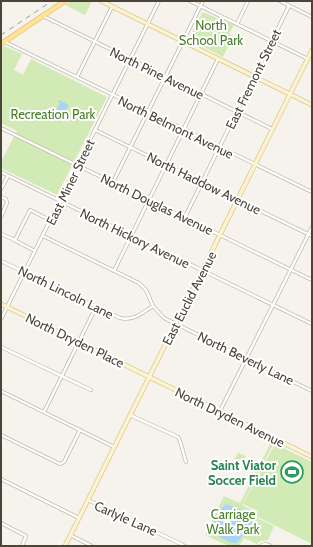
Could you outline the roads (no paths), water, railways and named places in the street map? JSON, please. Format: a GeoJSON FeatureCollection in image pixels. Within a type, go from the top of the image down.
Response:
{"type":"FeatureCollection","features":[{"type":"Feature","properties":{"kind":"main road"},"geometry":{"type":"LineString","coordinates":[[3,43],[65,1]]}},
{"type":"Feature","properties":{"kind":"street"},"geometry":{"type":"LineString","coordinates":[[101,1],[312,105]]}},
{"type":"Feature","properties":{"kind":"street","name":"East Miner Street"},"geometry":{"type":"LineString","coordinates":[[1,320],[159,1]]}},
{"type":"Feature","properties":{"kind":"street"},"geometry":{"type":"LineString","coordinates":[[190,1],[308,59]]}},
{"type":"Feature","properties":{"kind":"street"},"geometry":{"type":"LineString","coordinates":[[113,182],[203,1]]}},
{"type":"Feature","properties":{"kind":"street"},"geometry":{"type":"LineString","coordinates":[[237,24],[248,1]]}},
{"type":"Feature","properties":{"kind":"street"},"geometry":{"type":"LineString","coordinates":[[280,1],[312,17]]}},
{"type":"Feature","properties":{"kind":"street"},"geometry":{"type":"LineString","coordinates":[[77,77],[112,6]]}},
{"type":"Feature","properties":{"kind":"street","name":"East Fremont Street"},"geometry":{"type":"LineString","coordinates":[[185,217],[289,6]]}},
{"type":"Feature","properties":{"kind":"street","name":"North Pine Avenue"},"geometry":{"type":"LineString","coordinates":[[42,16],[272,130]]}},
{"type":"Feature","properties":{"kind":"street","name":"North Belmont Avenue"},"geometry":{"type":"LineString","coordinates":[[3,43],[77,77],[219,148],[312,192]]}},
{"type":"Feature","properties":{"kind":"street","name":"East Euclid Avenue"},"geometry":{"type":"LineString","coordinates":[[65,546],[312,50]]}},
{"type":"Feature","properties":{"kind":"street"},"geometry":{"type":"LineString","coordinates":[[114,271],[218,59]]}},
{"type":"Feature","properties":{"kind":"street","name":"North Douglas Avenue"},"geometry":{"type":"LineString","coordinates":[[1,128],[312,280]]}},
{"type":"Feature","properties":{"kind":"street","name":"North Haddow Avenue"},"geometry":{"type":"LineString","coordinates":[[95,130],[312,236]]}},
{"type":"Feature","properties":{"kind":"street","name":"North Hickory Avenue"},"geometry":{"type":"LineString","coordinates":[[1,172],[312,324]]}},
{"type":"Feature","properties":{"kind":"street"},"geometry":{"type":"LineString","coordinates":[[1,189],[8,176]]}},
{"type":"Feature","properties":{"kind":"street"},"geometry":{"type":"LineString","coordinates":[[1,197],[6,199],[7,203],[1,217]]}},
{"type":"Feature","properties":{"kind":"street"},"geometry":{"type":"LineString","coordinates":[[14,240],[30,210],[50,220]]}},
{"type":"Feature","properties":{"kind":"street"},"geometry":{"type":"LineString","coordinates":[[220,412],[312,227]]}},
{"type":"Feature","properties":{"kind":"street"},"geometry":{"type":"LineString","coordinates":[[1,234],[35,251]]}},
{"type":"Feature","properties":{"kind":"street","name":"North Beverly Lane"},"geometry":{"type":"LineString","coordinates":[[42,236],[142,285],[153,306],[164,318],[312,390]]}},
{"type":"Feature","properties":{"kind":"street","name":"North Lincoln Lane"},"geometry":{"type":"LineString","coordinates":[[1,261],[117,317],[125,319],[136,317],[153,306]]}},
{"type":"Feature","properties":{"kind":"street","name":"North Dryden Place"},"geometry":{"type":"LineString","coordinates":[[1,304],[149,377]]}},
{"type":"Feature","properties":{"kind":"street"},"geometry":{"type":"LineString","coordinates":[[44,412],[96,307]]}},
{"type":"Feature","properties":{"kind":"street"},"geometry":{"type":"LineString","coordinates":[[1,347],[91,390]]}},
{"type":"Feature","properties":{"kind":"street","name":"North Dryden Avenue"},"geometry":{"type":"LineString","coordinates":[[149,377],[312,457]]}},
{"type":"Feature","properties":{"kind":"street"},"geometry":{"type":"LineString","coordinates":[[1,391],[114,447]]}},
{"type":"Feature","properties":{"kind":"street"},"geometry":{"type":"LineString","coordinates":[[130,414],[178,437],[186,462]]}},
{"type":"Feature","properties":{"kind":"street"},"geometry":{"type":"LineString","coordinates":[[1,435],[58,463],[62,463],[80,430]]}},
{"type":"Feature","properties":{"kind":"street"},"geometry":{"type":"LineString","coordinates":[[1,478],[79,518]]}},
{"type":"Feature","properties":{"kind":"street","name":"Carlyle Lane"},"geometry":{"type":"LineString","coordinates":[[88,500],[130,521],[152,529],[185,546]]}},
{"type":"Feature","properties":{"kind":"street"},"geometry":{"type":"LineString","coordinates":[[1,523],[26,536],[22,546]]}},
{"type":"Feature","properties":{"kind":"street"},"geometry":{"type":"LineString","coordinates":[[70,535],[92,546]]}},
{"type":"Feature","properties":{"kind":"street"},"geometry":{"type":"LineString","coordinates":[[261,545],[265,544],[271,546]]}},
{"type":"Feature","properties":{"kind":"water"},"geometry":{"type":"Polygon","coordinates":[[[59,100],[69,105],[59,122],[52,119],[60,103],[58,102],[59,100]]]}},
{"type":"Feature","properties":{"kind":"water"},"geometry":{"type":"Polygon","coordinates":[[[226,504],[246,512],[252,523],[237,543],[232,543],[212,533],[214,521],[218,513],[226,504]]]}},
{"type":"Feature","properties":{"kind":"railway"},"geometry":{"type":"LineString","coordinates":[[1,35],[52,1]]}},
{"type":"Feature","properties":{"kind":"place","name":"Saint Viator Soccer Field"},"geometry":{"type":"Point","coordinates":[292,472]}},
{"type":"Feature","properties":{"kind":"park label","name":"North School Park"},"geometry":{"type":"Point","coordinates":[211,32]}},
{"type":"Feature","properties":{"kind":"park label","name":"Recreation Park"},"geometry":{"type":"Point","coordinates":[53,114]}},
{"type":"Feature","properties":{"kind":"park label","name":"Carriage Walk Park"},"geometry":{"type":"Point","coordinates":[233,522]}}]}
